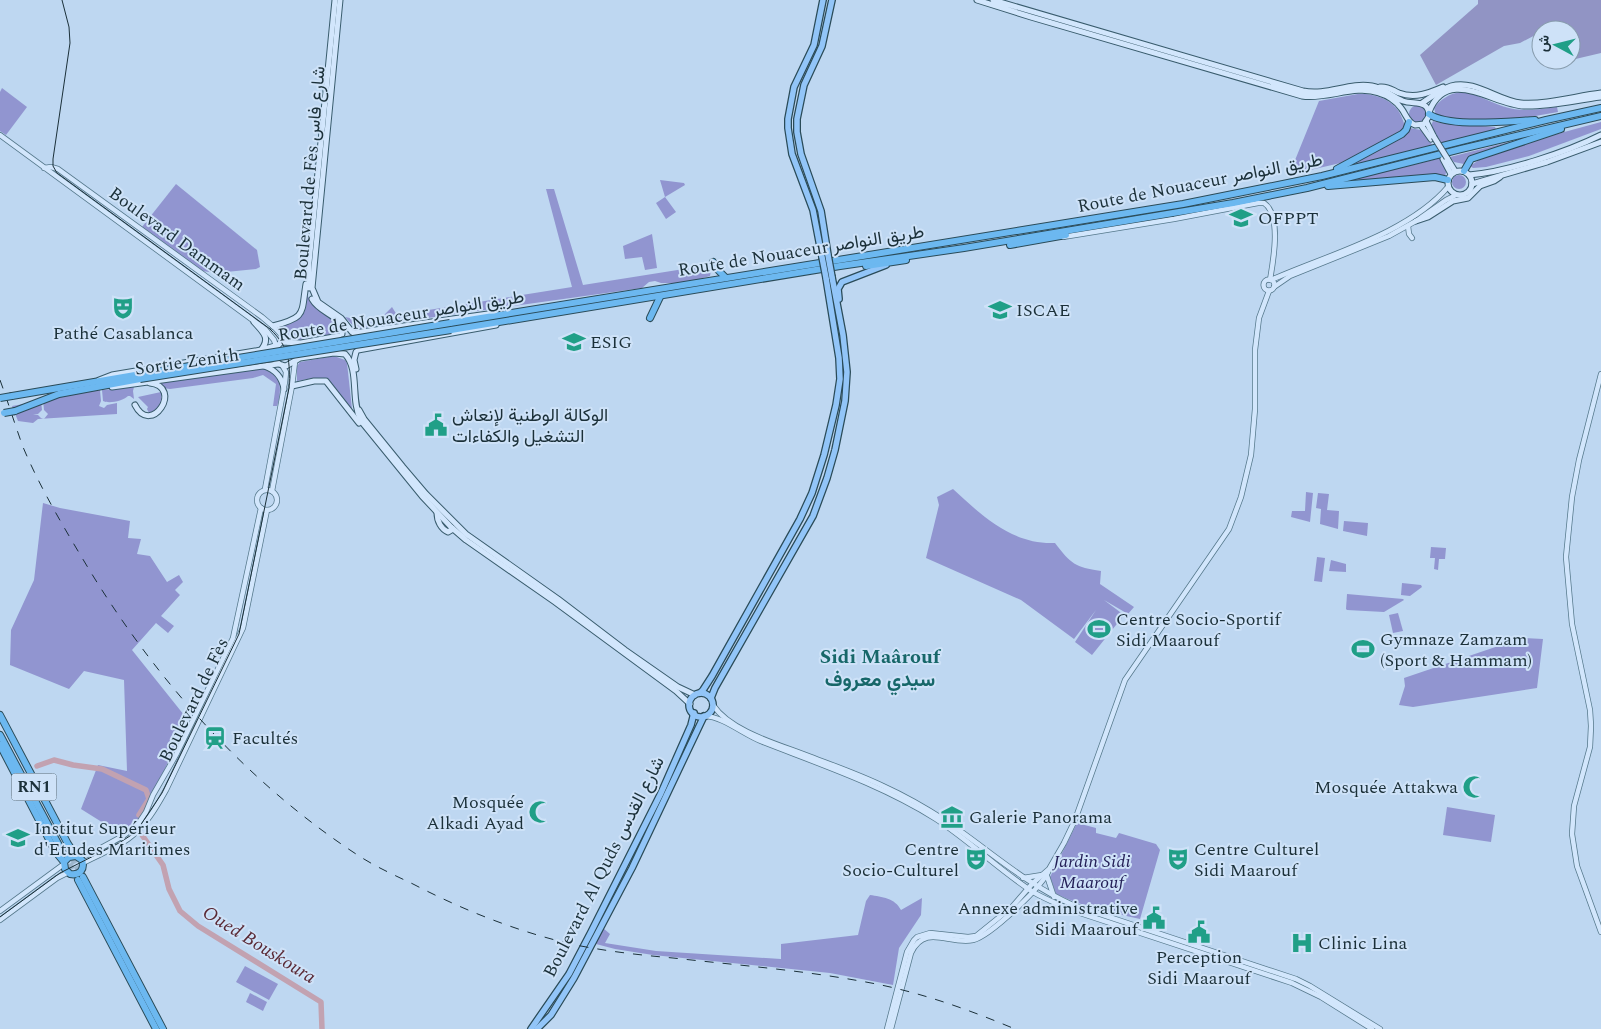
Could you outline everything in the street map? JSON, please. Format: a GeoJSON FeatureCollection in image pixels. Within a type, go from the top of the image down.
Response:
{"type":"FeatureCollection","features":[{"type":"Feature","properties":{"kind":"highway","name":"Route de Nouaceur طريق النواصر"},"geometry":{"type":"LineString","coordinates":[[509,317],[726,278],[1156,208],[1322,176],[1601,108]]}},
{"type":"Feature","properties":{"kind":"highway","name":"Route de Nouaceur طريق النواصر"},"geometry":{"type":"LineString","coordinates":[[0,398],[99,384],[509,317],[660,297],[840,266],[1097,226],[1307,188],[1576,120],[1601,116]]}},
{"type":"Feature","properties":{"kind":"highway"},"geometry":{"type":"LineString","coordinates":[[1426,118],[1501,123],[1546,120]]}},
{"type":"Feature","properties":{"kind":"highway"},"geometry":{"type":"LineString","coordinates":[[1466,173],[1471,160],[1564,127],[1576,120]]}},
{"type":"Feature","properties":{"kind":"highway"},"geometry":{"type":"LineString","coordinates":[[1322,176],[1353,162],[1402,134],[1409,122]]}},
{"type":"Feature","properties":{"kind":"highway"},"geometry":{"type":"LineString","coordinates":[[1307,188],[1435,177],[1450,178]]}},
{"type":"Feature","properties":{"kind":"highway"},"geometry":{"type":"LineString","coordinates":[[840,266],[860,267],[891,263],[1054,238],[1097,226]]}},
{"type":"Feature","properties":{"kind":"highway"},"geometry":{"type":"LineString","coordinates":[[710,281],[712,262],[726,278]]}},
{"type":"Feature","properties":{"kind":"highway"},"geometry":{"type":"LineString","coordinates":[[648,298],[651,305],[648,319],[660,297]]}},
{"type":"Feature","properties":{"kind":"highway","name":"Route de Nouaceur طريق النواصر"},"geometry":{"type":"LineString","coordinates":[[1,413],[15,411],[59,394],[99,384]]}},
{"type":"Feature","properties":{"kind":"highway"},"geometry":{"type":"LineString","coordinates":[[0,715],[50,810],[77,856],[82,860],[85,876],[131,963],[140,985]]}},
{"type":"Feature","properties":{"kind":"highway","name":"RN1"},"geometry":{"type":"LineString","coordinates":[[0,723],[66,852],[0,735]]}},
{"type":"Feature","properties":{"kind":"highway"},"geometry":{"type":"LineString","coordinates":[[0,746],[55,851],[64,863],[120,966],[132,983]]}},
{"type":"Feature","properties":{"kind":"highway"},"geometry":{"type":"LineString","coordinates":[[9,750],[20,778],[51,835],[55,851]]}},
{"type":"Feature","properties":{"kind":"highway"},"geometry":{"type":"LineString","coordinates":[[64,863],[69,857],[77,856]]}},
{"type":"Feature","properties":{"kind":"highway"},"geometry":{"type":"LineString","coordinates":[[69,873],[79,873],[83,865]]}},
{"type":"Feature","properties":{"kind":"highway"},"geometry":{"type":"LineString","coordinates":[[156,1029],[80,879],[163,1029]]}},
{"type":"Feature","properties":{"kind":"main road","name":"Boulevard de Fès شارع فاس"},"geometry":{"type":"LineString","coordinates":[[334,0],[308,278],[313,301],[320,309],[340,322],[342,325],[340,335]]}},
{"type":"Feature","properties":{"kind":"main road","name":"Boulevard de Fès شارع فاس"},"geometry":{"type":"LineString","coordinates":[[340,0],[312,288],[318,302],[341,318],[353,332]]}},
{"type":"Feature","properties":{"kind":"main road"},"geometry":{"type":"LineString","coordinates":[[690,704],[712,676],[796,527],[812,493],[824,455],[836,405],[840,379],[839,358],[829,278],[813,210],[792,154],[788,128],[794,87],[814,45],[823,0]]}},
{"type":"Feature","properties":{"kind":"main road"},"geometry":{"type":"LineString","coordinates":[[825,256],[821,211],[799,148],[797,119],[800,96],[823,41],[832,0]]}},
{"type":"Feature","properties":{"kind":"main road"},"geometry":{"type":"LineString","coordinates":[[977,0],[1302,96],[1324,96],[1361,90],[1374,91],[1386,96],[1397,104],[1409,122],[1415,125],[1426,118],[1433,104],[1442,95],[1459,89],[1470,90],[1502,102],[1524,106],[1601,95]]}},
{"type":"Feature","properties":{"kind":"main road"},"geometry":{"type":"LineString","coordinates":[[993,0],[1303,91],[1320,92],[1359,86],[1378,88],[1403,101],[1422,104],[1426,107],[1426,118],[1433,138],[1445,158],[1451,192],[1456,195],[1468,192],[1472,184],[1547,162],[1601,143]]}},
{"type":"Feature","properties":{"kind":"main road"},"geometry":{"type":"LineString","coordinates":[[1378,88],[1385,86],[1401,94],[1419,95],[1428,94],[1449,84],[1471,86],[1506,100],[1521,103],[1601,95]]}},
{"type":"Feature","properties":{"kind":"main road"},"geometry":{"type":"LineString","coordinates":[[1422,104],[1446,88],[1460,85]]}},
{"type":"Feature","properties":{"kind":"main road"},"geometry":{"type":"LineString","coordinates":[[1406,115],[1408,108],[1414,103]]}},
{"type":"Feature","properties":{"kind":"main road"},"geometry":{"type":"LineString","coordinates":[[1450,178],[1466,173],[1486,173],[1519,164],[1601,135]]}},
{"type":"Feature","properties":{"kind":"main road"},"geometry":{"type":"LineString","coordinates":[[1466,173],[1472,184]]}},
{"type":"Feature","properties":{"kind":"main road"},"geometry":{"type":"LineString","coordinates":[[1416,221],[1431,215],[1452,202],[1468,198],[1480,186],[1494,181],[1502,175]]}},
{"type":"Feature","properties":{"kind":"main road"},"geometry":{"type":"LineString","coordinates":[[838,311],[840,305],[838,290],[842,282],[891,263]]}},
{"type":"Feature","properties":{"kind":"main road"},"geometry":{"type":"LineString","coordinates":[[273,326],[292,320],[300,315],[303,309],[308,278]]}},
{"type":"Feature","properties":{"kind":"main road"},"geometry":{"type":"LineString","coordinates":[[292,386],[314,381],[326,381],[360,424],[437,513],[438,520],[443,528],[448,532],[453,529],[481,551],[555,602],[676,692],[690,704],[694,713],[704,716],[711,712],[713,705],[711,698],[714,688],[809,524],[827,478],[842,420],[847,377],[838,311],[829,278]]}},
{"type":"Feature","properties":{"kind":"main road"},"geometry":{"type":"LineString","coordinates":[[99,384],[105,377],[112,375],[261,350],[276,346],[281,342],[315,341],[353,332],[398,328],[470,316],[509,317]]}},
{"type":"Feature","properties":{"kind":"main road"},"geometry":{"type":"LineString","coordinates":[[276,346],[273,354],[280,365],[289,365],[295,361],[495,326],[509,317]]}},
{"type":"Feature","properties":{"kind":"main road"},"geometry":{"type":"LineString","coordinates":[[254,322],[266,336],[266,342],[261,350]]}},
{"type":"Feature","properties":{"kind":"main road"},"geometry":{"type":"LineString","coordinates":[[353,332],[360,341],[354,360],[357,374],[358,404],[364,419],[426,494],[455,524],[624,650],[678,687],[697,694],[706,694],[711,698]]}},
{"type":"Feature","properties":{"kind":"main road"},"geometry":{"type":"LineString","coordinates":[[340,335],[337,346],[350,361],[353,370],[356,410],[365,428]]}},
{"type":"Feature","properties":{"kind":"main road"},"geometry":{"type":"LineString","coordinates":[[290,342],[297,351],[295,361]]}},
{"type":"Feature","properties":{"kind":"main road","name":"Sortie Zenith"},"geometry":{"type":"LineString","coordinates":[[99,384],[104,388],[280,365]]}},
{"type":"Feature","properties":{"kind":"main road"},"geometry":{"type":"LineString","coordinates":[[261,366],[272,369],[277,373],[281,378],[284,389]]}},
{"type":"Feature","properties":{"kind":"main road"},"geometry":{"type":"LineString","coordinates":[[131,384],[155,384],[162,389],[164,397],[162,408],[154,414],[143,414],[135,405]]}},
{"type":"Feature","properties":{"kind":"main road","name":"Boulevard Al Quds شارع القدس"},"geometry":{"type":"LineString","coordinates":[[531,1029],[569,974],[591,932],[661,793],[691,725],[694,713]]}},
{"type":"Feature","properties":{"kind":"main road","name":"Boulevard Al Quds شارع القدس"},"geometry":{"type":"LineString","coordinates":[[538,1029],[551,1015],[574,978],[632,868],[704,716]]}},
{"type":"Feature","properties":{"kind":"street","name":"Boulevard Dammam"},"geometry":{"type":"LineString","coordinates":[[0,135],[269,333],[276,346]]}},
{"type":"Feature","properties":{"kind":"street","name":"Boulevard Dammam"},"geometry":{"type":"LineString","coordinates":[[44,168],[52,167],[58,169],[273,326],[290,342]]}},
{"type":"Feature","properties":{"kind":"street"},"geometry":{"type":"LineString","coordinates":[[1267,290],[1263,285],[1269,280],[1380,234],[1406,221],[1433,202],[1450,178]]}},
{"type":"Feature","properties":{"kind":"street"},"geometry":{"type":"LineString","coordinates":[[1267,290],[1290,276],[1386,237],[1408,226],[1456,195]]}},
{"type":"Feature","properties":{"kind":"street"},"geometry":{"type":"LineString","coordinates":[[1054,238],[1264,203],[1270,208],[1273,216],[1274,249],[1272,272],[1269,280]]}},
{"type":"Feature","properties":{"kind":"street"},"geometry":{"type":"LineString","coordinates":[[1408,226],[1409,234],[1412,238]]}},
{"type":"Feature","properties":{"kind":"street"},"geometry":{"type":"LineString","coordinates":[[1269,280],[1274,287]]}},
{"type":"Feature","properties":{"kind":"street"},"geometry":{"type":"LineString","coordinates":[[889,1029],[911,953],[917,942],[928,937],[937,936],[963,941],[977,939],[1036,890],[1059,854],[1075,820],[1125,680],[1224,538],[1235,515],[1246,481],[1253,440],[1255,409],[1254,350],[1261,310],[1267,290]]}},
{"type":"Feature","properties":{"kind":"street"},"geometry":{"type":"LineString","coordinates":[[272,491],[295,361]]}},
{"type":"Feature","properties":{"kind":"street"},"geometry":{"type":"LineString","coordinates":[[265,489],[272,491],[276,495],[277,502],[274,507],[267,510],[261,508],[256,498],[265,489],[284,389],[286,372],[280,365]]}},
{"type":"Feature","properties":{"kind":"street"},"geometry":{"type":"LineString","coordinates":[[1601,374],[1579,460],[1572,497],[1566,557],[1572,624],[1590,710],[1591,726],[1590,747],[1574,806],[1572,834],[1578,866],[1601,932]]}},
{"type":"Feature","properties":{"kind":"street","name":"Boulevard de Fès"},"geometry":{"type":"LineString","coordinates":[[77,856],[101,848],[123,836],[138,824],[146,812],[233,638],[261,508]]}},
{"type":"Feature","properties":{"kind":"street","name":"Boulevard de Fès"},"geometry":{"type":"LineString","coordinates":[[83,865],[134,835],[152,813],[166,790],[243,628],[267,510]]}},
{"type":"Feature","properties":{"kind":"street"},"geometry":{"type":"LineString","coordinates":[[713,705],[723,716],[758,736],[876,783],[926,808],[955,827],[1022,880],[1024,890],[1022,897]]}},
{"type":"Feature","properties":{"kind":"street"},"geometry":{"type":"LineString","coordinates":[[704,716],[716,718],[763,742],[853,777],[902,800],[953,830],[1036,890],[1072,908],[1292,983],[1334,1002],[1380,1029]]}},
{"type":"Feature","properties":{"kind":"street"},"geometry":{"type":"LineString","coordinates":[[0,911],[64,863]]}},
{"type":"Feature","properties":{"kind":"street"},"geometry":{"type":"LineString","coordinates":[[0,920],[57,878],[69,873]]}},
{"type":"Feature","properties":{"kind":"street"},"geometry":{"type":"LineString","coordinates":[[1022,880],[1045,875]]}},
{"type":"Feature","properties":{"kind":"street"},"geometry":{"type":"LineString","coordinates":[[889,1029],[907,952],[917,937],[930,933],[968,937],[976,936],[1007,911],[1022,897],[1030,886],[1045,875]]}},
{"type":"Feature","properties":{"kind":"street"},"geometry":{"type":"LineString","coordinates":[[1045,875],[1054,897]]}},
{"type":"Feature","properties":{"kind":"street"},"geometry":{"type":"LineString","coordinates":[[1036,890],[1054,897],[1072,908]]}},
{"type":"Feature","properties":{"kind":"street"},"geometry":{"type":"LineString","coordinates":[[1334,1002],[1372,1029]]}},
{"type":"Feature","properties":{"kind":"green space"},"geometry":{"type":"Polygon","coordinates":[[[2,88],[27,107],[6,135],[0,131],[0,92],[2,88]]]}},
{"type":"Feature","properties":{"kind":"green space"},"geometry":{"type":"Polygon","coordinates":[[[1460,92],[1473,94],[1509,108],[1527,110],[1557,107],[1558,112],[1502,122],[1440,118],[1436,116],[1434,108],[1439,102],[1446,97],[1460,92]]]}},
{"type":"Feature","properties":{"kind":"green space"},"geometry":{"type":"Polygon","coordinates":[[[1358,94],[1378,96],[1390,102],[1399,112],[1404,123],[1404,130],[1349,161],[1289,175],[1319,101],[1358,94]]]}},
{"type":"Feature","properties":{"kind":"green space"},"geometry":{"type":"Polygon","coordinates":[[[1418,105],[1424,108],[1427,114],[1424,120],[1418,123],[1412,120],[1409,114],[1412,108],[1418,105]]]}},
{"type":"Feature","properties":{"kind":"green space"},"geometry":{"type":"Polygon","coordinates":[[[1433,121],[1495,127],[1496,129],[1442,144],[1431,126],[1433,121]]]}},
{"type":"Feature","properties":{"kind":"green space"},"geometry":{"type":"Polygon","coordinates":[[[1601,122],[1601,129],[1529,156],[1486,167],[1473,168],[1470,166],[1479,160],[1535,140],[1601,122]]]}},
{"type":"Feature","properties":{"kind":"green space"},"geometry":{"type":"Polygon","coordinates":[[[1410,128],[1421,130],[1433,146],[1350,166],[1404,136],[1410,128]]]}},
{"type":"Feature","properties":{"kind":"green space"},"geometry":{"type":"Polygon","coordinates":[[[1521,139],[1468,160],[1464,164],[1454,162],[1450,157],[1521,139]]]}},
{"type":"Feature","properties":{"kind":"green space"},"geometry":{"type":"Polygon","coordinates":[[[1441,158],[1447,169],[1445,176],[1439,174],[1339,183],[1441,158]]]}},
{"type":"Feature","properties":{"kind":"green space"},"geometry":{"type":"Polygon","coordinates":[[[1456,175],[1462,175],[1466,182],[1462,189],[1456,189],[1452,185],[1452,179],[1456,175]]]}},
{"type":"Feature","properties":{"kind":"green space"},"geometry":{"type":"Polygon","coordinates":[[[660,180],[684,183],[685,185],[665,197],[660,180]]]}},
{"type":"Feature","properties":{"kind":"green space"},"geometry":{"type":"Polygon","coordinates":[[[176,184],[257,250],[260,267],[216,273],[202,271],[142,227],[176,184]]]}},
{"type":"Feature","properties":{"kind":"green space"},"geometry":{"type":"Polygon","coordinates":[[[546,189],[554,189],[583,285],[709,265],[711,270],[710,276],[685,283],[661,283],[655,281],[649,282],[642,288],[356,329],[345,317],[370,322],[378,321],[392,307],[397,315],[572,287],[546,189]]]}},
{"type":"Feature","properties":{"kind":"green space"},"geometry":{"type":"Polygon","coordinates":[[[665,197],[676,212],[666,219],[656,203],[665,197]]]}},
{"type":"Feature","properties":{"kind":"green space"},"geometry":{"type":"Polygon","coordinates":[[[652,234],[657,268],[645,270],[642,257],[625,259],[623,246],[652,234]]]}},
{"type":"Feature","properties":{"kind":"green space"},"geometry":{"type":"Polygon","coordinates":[[[307,295],[320,312],[338,322],[340,327],[338,333],[295,340],[287,337],[277,327],[302,316],[306,308],[307,295]]]}},
{"type":"Feature","properties":{"kind":"green space"},"geometry":{"type":"Polygon","coordinates":[[[334,356],[345,360],[347,363],[352,409],[328,380],[313,378],[297,381],[297,366],[300,362],[334,356]]]}},
{"type":"Feature","properties":{"kind":"green space"},"geometry":{"type":"Polygon","coordinates":[[[261,366],[273,370],[278,377],[280,392],[277,406],[273,406],[276,384],[263,375],[170,389],[163,388],[158,383],[261,366]]]}},
{"type":"Feature","properties":{"kind":"green space"},"geometry":{"type":"Polygon","coordinates":[[[134,387],[134,399],[128,396],[116,402],[103,401],[102,390],[134,387]]]}},
{"type":"Feature","properties":{"kind":"green space"},"geometry":{"type":"Polygon","coordinates":[[[100,390],[101,401],[99,406],[104,408],[107,405],[117,403],[117,414],[44,419],[48,414],[44,410],[43,400],[100,390]]]}},
{"type":"Feature","properties":{"kind":"green space"},"geometry":{"type":"Polygon","coordinates":[[[161,392],[162,404],[156,411],[149,413],[148,407],[138,397],[161,392]]]}},
{"type":"Feature","properties":{"kind":"green space"},"geometry":{"type":"Polygon","coordinates":[[[41,401],[42,410],[38,414],[33,415],[38,415],[43,419],[38,419],[33,423],[18,421],[12,406],[41,401]]]}},
{"type":"Feature","properties":{"kind":"green space"},"geometry":{"type":"Polygon","coordinates":[[[953,489],[999,527],[1025,539],[1055,543],[1065,556],[1074,563],[1085,568],[1101,571],[1100,584],[1134,607],[1128,614],[1104,600],[1124,615],[1092,655],[1075,642],[1096,610],[1074,639],[1021,600],[926,558],[939,505],[937,497],[953,489]]]}},
{"type":"Feature","properties":{"kind":"green space"},"geometry":{"type":"Polygon","coordinates":[[[1306,492],[1313,493],[1310,522],[1291,517],[1292,511],[1305,511],[1306,492]]]}},
{"type":"Feature","properties":{"kind":"green space"},"geometry":{"type":"Polygon","coordinates":[[[1318,493],[1329,494],[1327,510],[1339,511],[1338,529],[1320,524],[1321,509],[1316,508],[1318,493]]]}},
{"type":"Feature","properties":{"kind":"green space"},"geometry":{"type":"Polygon","coordinates":[[[43,503],[130,521],[128,538],[141,539],[137,554],[150,556],[167,582],[179,575],[183,582],[175,590],[180,595],[161,616],[174,626],[168,633],[156,623],[132,650],[188,720],[151,798],[138,820],[121,834],[81,809],[98,765],[127,771],[124,680],[84,671],[69,689],[10,665],[11,630],[34,580],[43,503]]]}},
{"type":"Feature","properties":{"kind":"green space"},"geometry":{"type":"Polygon","coordinates":[[[1344,521],[1368,523],[1367,536],[1343,531],[1344,521]]]}},
{"type":"Feature","properties":{"kind":"green space"},"geometry":{"type":"Polygon","coordinates":[[[1431,547],[1446,548],[1445,559],[1439,559],[1438,570],[1434,569],[1435,558],[1430,558],[1431,547]]]}},
{"type":"Feature","properties":{"kind":"green space"},"geometry":{"type":"Polygon","coordinates":[[[1317,557],[1325,558],[1322,582],[1314,581],[1317,557]]]}},
{"type":"Feature","properties":{"kind":"green space"},"geometry":{"type":"Polygon","coordinates":[[[1331,560],[1346,564],[1346,572],[1329,571],[1331,560]]]}},
{"type":"Feature","properties":{"kind":"green space"},"geometry":{"type":"Polygon","coordinates":[[[1402,583],[1421,585],[1422,587],[1410,596],[1401,595],[1402,583]]]}},
{"type":"Feature","properties":{"kind":"green space"},"geometry":{"type":"Polygon","coordinates":[[[1347,594],[1404,600],[1384,612],[1347,610],[1347,594]]]}},
{"type":"Feature","properties":{"kind":"green space"},"geometry":{"type":"Polygon","coordinates":[[[1398,613],[1403,631],[1393,633],[1389,615],[1398,613]]]}},
{"type":"Feature","properties":{"kind":"green space"},"geometry":{"type":"Polygon","coordinates":[[[1522,638],[1543,639],[1537,688],[1413,707],[1399,705],[1405,686],[1404,678],[1522,638]]]}},
{"type":"Feature","properties":{"kind":"green space"},"geometry":{"type":"Polygon","coordinates":[[[1447,807],[1495,815],[1491,842],[1443,835],[1447,807]]]}},
{"type":"Feature","properties":{"kind":"green space","name":"Jardin Sidi Maarouf"},"geometry":{"type":"Polygon","coordinates":[[[1077,823],[1096,828],[1096,833],[1116,838],[1119,833],[1156,844],[1160,850],[1140,919],[1108,912],[1056,894],[1050,877],[1077,823]]]}},
{"type":"Feature","properties":{"kind":"green space"},"geometry":{"type":"Polygon","coordinates":[[[870,895],[884,897],[895,903],[901,910],[922,898],[921,915],[899,948],[893,985],[830,973],[653,955],[596,944],[603,928],[610,934],[605,943],[656,951],[781,959],[781,944],[858,935],[866,901],[870,895]]]}},
{"type":"Feature","properties":{"kind":"green space"},"geometry":{"type":"Polygon","coordinates":[[[245,966],[278,984],[269,1000],[236,982],[245,966]]]}},
{"type":"Feature","properties":{"kind":"green space"},"geometry":{"type":"Polygon","coordinates":[[[250,993],[267,1002],[263,1011],[246,1002],[250,993]]]}},
{"type":"Feature","properties":{"kind":"shaded area"},"geometry":{"type":"Polygon","coordinates":[[[1478,0],[1601,0],[1601,53],[1581,58],[1581,20],[1531,20],[1531,37],[1520,43],[1504,46],[1436,85],[1420,55],[1478,4],[1478,0]]]}},
{"type":"Feature","properties":{"kind":"waterway","name":"Oued Bouskoura"},"geometry":{"type":"LineString","coordinates":[[37,766],[54,760],[102,769],[146,790],[149,799],[139,815]]}},
{"type":"Feature","properties":{"kind":"waterway","name":"Oued Bouskoura"},"geometry":{"type":"LineString","coordinates":[[142,835],[163,865],[169,889],[180,911],[198,926],[321,1002],[322,1029]]}},
{"type":"Feature","properties":{"kind":"tunnel"},"geometry":{"type":"LineString","coordinates":[[68,850],[82,876]]}},
{"type":"Feature","properties":{"kind":"tunnel"},"geometry":{"type":"LineString","coordinates":[[65,856],[78,880]]}},
{"type":"Feature","properties":{"kind":"tram line"},"geometry":{"type":"LineString","coordinates":[[0,917],[60,873],[119,843],[136,832],[162,793],[239,634],[289,388],[289,362],[285,349],[282,342],[270,329],[57,173],[53,166],[53,159],[70,43],[69,27],[62,0]]}},
{"type":"Feature","properties":{"kind":"railway"},"geometry":{"type":"LineString","coordinates":[[0,380],[23,447],[43,489],[81,556],[137,641],[168,682],[237,758],[314,824],[356,854],[384,870],[470,911],[550,939],[609,951],[791,971],[880,985],[939,1000],[1015,1029]]}},
{"type":"Feature","properties":{"kind":"place","name":"OFPPT"},"geometry":{"type":"Point","coordinates":[1241,218]}},
{"type":"Feature","properties":{"kind":"place","name":"Pathé Casablanca"},"geometry":{"type":"Point","coordinates":[123,308]}},
{"type":"Feature","properties":{"kind":"place","name":"ISCAE"},"geometry":{"type":"Point","coordinates":[1000,310]}},
{"type":"Feature","properties":{"kind":"place","name":"ESIG"},"geometry":{"type":"Point","coordinates":[574,342]}},
{"type":"Feature","properties":{"kind":"place","name":"الوكالة الوطنية لإنعاش التشغيل والكفاءات"},"geometry":{"type":"Point","coordinates":[436,425]}},
{"type":"Feature","properties":{"kind":"place","name":"Centre Socio-Sportif Sidi Maarouf"},"geometry":{"type":"Point","coordinates":[1099,629]}},
{"type":"Feature","properties":{"kind":"place","name":"Gymnaze Zamzam (Sport & Hammam)"},"geometry":{"type":"Point","coordinates":[1363,649]}},
{"type":"Feature","properties":{"kind":"place","name":"Facultés"},"geometry":{"type":"Point","coordinates":[215,738]}},
{"type":"Feature","properties":{"kind":"place","name":"Mosquée Attakwa"},"geometry":{"type":"Point","coordinates":[1474,787]}},
{"type":"Feature","properties":{"kind":"place","name":"Mosquée Alkadi Ayad"},"geometry":{"type":"Point","coordinates":[540,812]}},
{"type":"Feature","properties":{"kind":"place","name":"Galerie Panorama"},"geometry":{"type":"Point","coordinates":[952,817]}},
{"type":"Feature","properties":{"kind":"place","name":"Institut Supérieur d'Etudes Maritimes"},"geometry":{"type":"Point","coordinates":[18,838]}},
{"type":"Feature","properties":{"kind":"place","name":"Centre Socio-Culturel"},"geometry":{"type":"Point","coordinates":[976,859]}},
{"type":"Feature","properties":{"kind":"place","name":"Centre Culturel Sidi Maarouf"},"geometry":{"type":"Point","coordinates":[1178,859]}},
{"type":"Feature","properties":{"kind":"place","name":"Annexe administrative Sidi Maarouf"},"geometry":{"type":"Point","coordinates":[1154,918]}},
{"type":"Feature","properties":{"kind":"place","name":"Perception Sidi Maarouf"},"geometry":{"type":"Point","coordinates":[1199,932]}},
{"type":"Feature","properties":{"kind":"place","name":"Clinic Lina"},"geometry":{"type":"Point","coordinates":[1302,943]}},
{"type":"Feature","properties":{"kind":"district","name":"Sidi Maârouf سيدي معروف"},"geometry":{"type":"Point","coordinates":[880,668]}}]}
